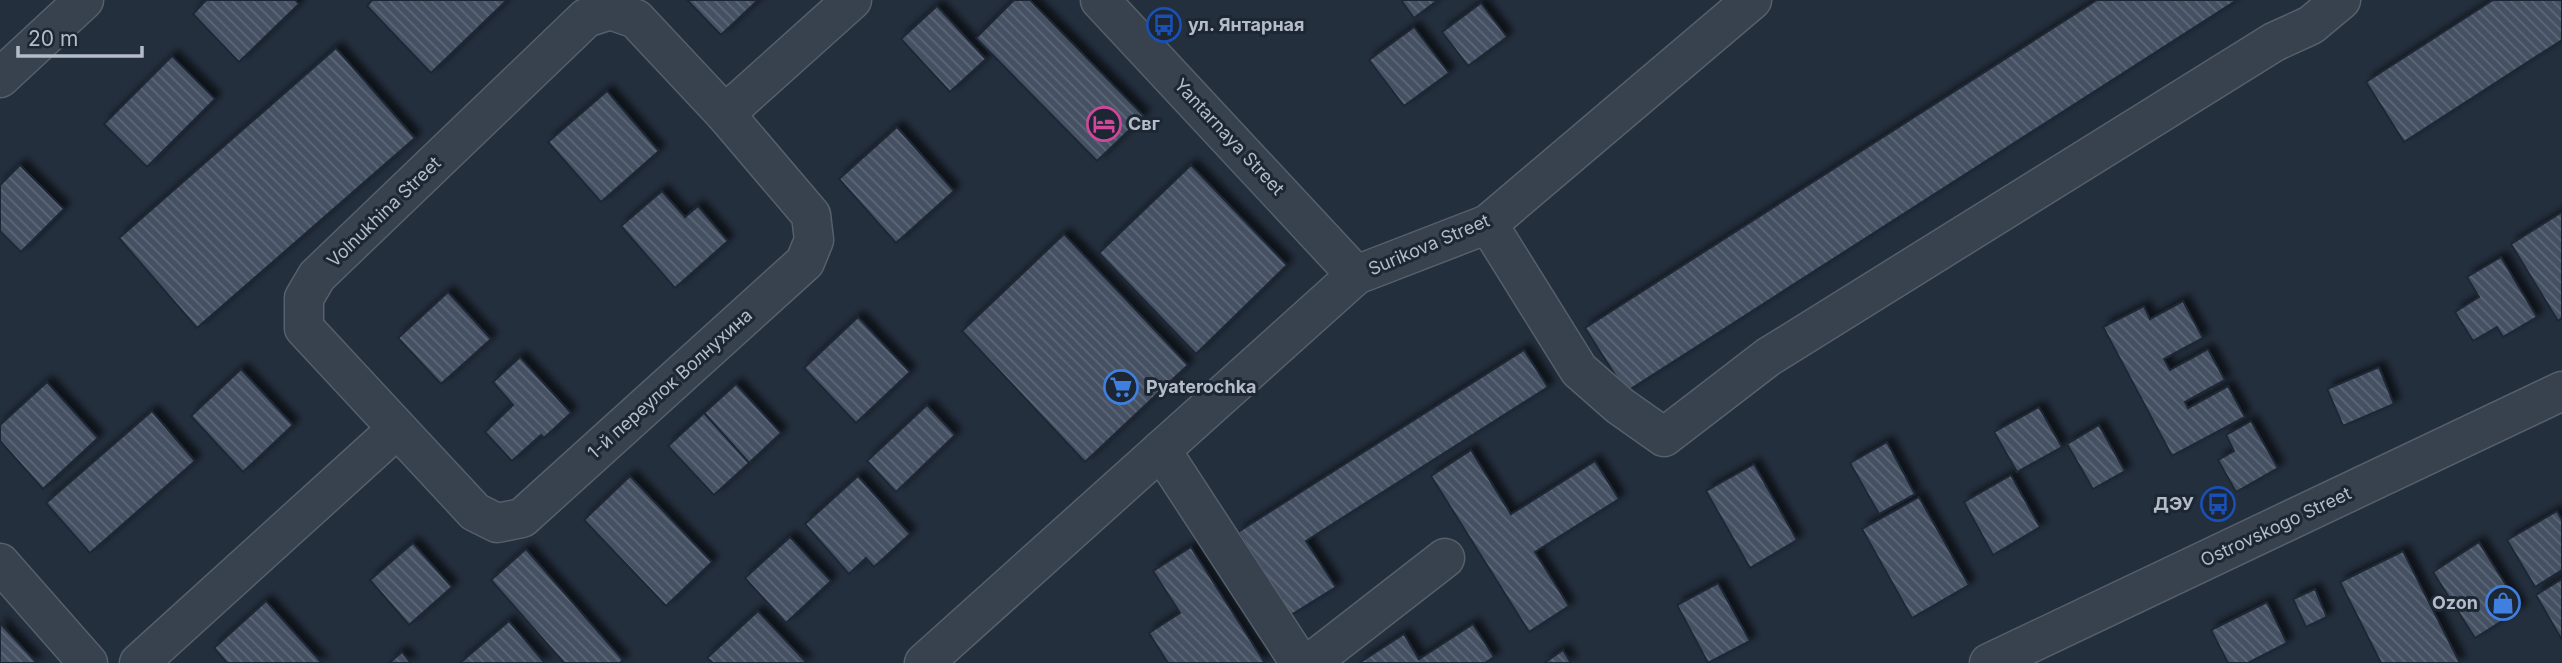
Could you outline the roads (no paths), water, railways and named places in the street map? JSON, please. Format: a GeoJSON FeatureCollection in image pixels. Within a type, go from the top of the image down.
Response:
{"type":"FeatureCollection","features":[{"type":"Feature","properties":{"kind":"street"},"geometry":{"type":"LineString","coordinates":[[0,78],[84,0]]}},
{"type":"Feature","properties":{"kind":"street"},"geometry":{"type":"LineString","coordinates":[[725,114],[852,0]]}},
{"type":"Feature","properties":{"kind":"street","name":"Yantarnaya Street"},"geometry":{"type":"LineString","coordinates":[[1100,0],[1356,275]]}},
{"type":"Feature","properties":{"kind":"street","name":"Surikova Street"},"geometry":{"type":"LineString","coordinates":[[924,663],[1356,275],[1488,224],[1752,0]]}},
{"type":"Feature","properties":{"kind":"street"},"geometry":{"type":"LineString","coordinates":[[1488,224],[1579,370],[1620,406],[1664,436],[1768,357],[2274,42],[2311,25],[2341,0]]}},
{"type":"Feature","properties":{"kind":"street","name":"Volnukhina Street"},"geometry":{"type":"LineString","coordinates":[[397,429],[304,328],[304,298],[317,276],[586,18],[610,10],[636,19],[725,114]]}},
{"type":"Feature","properties":{"kind":"street","name":"1-й переулок Волнухина"},"geometry":{"type":"LineString","coordinates":[[397,429],[475,512],[497,523],[522,518],[804,262],[814,240],[811,215],[725,114]]}},
{"type":"Feature","properties":{"kind":"street","name":"Ostrovskogo Street"},"geometry":{"type":"LineString","coordinates":[[1989,663],[2562,391]]}},
{"type":"Feature","properties":{"kind":"street"},"geometry":{"type":"LineString","coordinates":[[139,663],[397,429]]}},
{"type":"Feature","properties":{"kind":"street"},"geometry":{"type":"LineString","coordinates":[[1161,450],[1300,663]]}},
{"type":"Feature","properties":{"kind":"street"},"geometry":{"type":"LineString","coordinates":[[1310,663],[1444,558]]}},
{"type":"Feature","properties":{"kind":"street"},"geometry":{"type":"LineString","coordinates":[[0,563],[88,663]]}},
{"type":"Feature","properties":{"kind":"place","name":"ул. Янтарная"},"geometry":{"type":"Point","coordinates":[1164,25]}},
{"type":"Feature","properties":{"kind":"place","name":"Свг"},"geometry":{"type":"Point","coordinates":[1104,124]}},
{"type":"Feature","properties":{"kind":"place","name":"Pyaterochka"},"geometry":{"type":"Point","coordinates":[1121,387]}},
{"type":"Feature","properties":{"kind":"place","name":"ДЭУ"},"geometry":{"type":"Point","coordinates":[2218,504]}},
{"type":"Feature","properties":{"kind":"place","name":"Ozon"},"geometry":{"type":"Point","coordinates":[2503,603]}}]}
